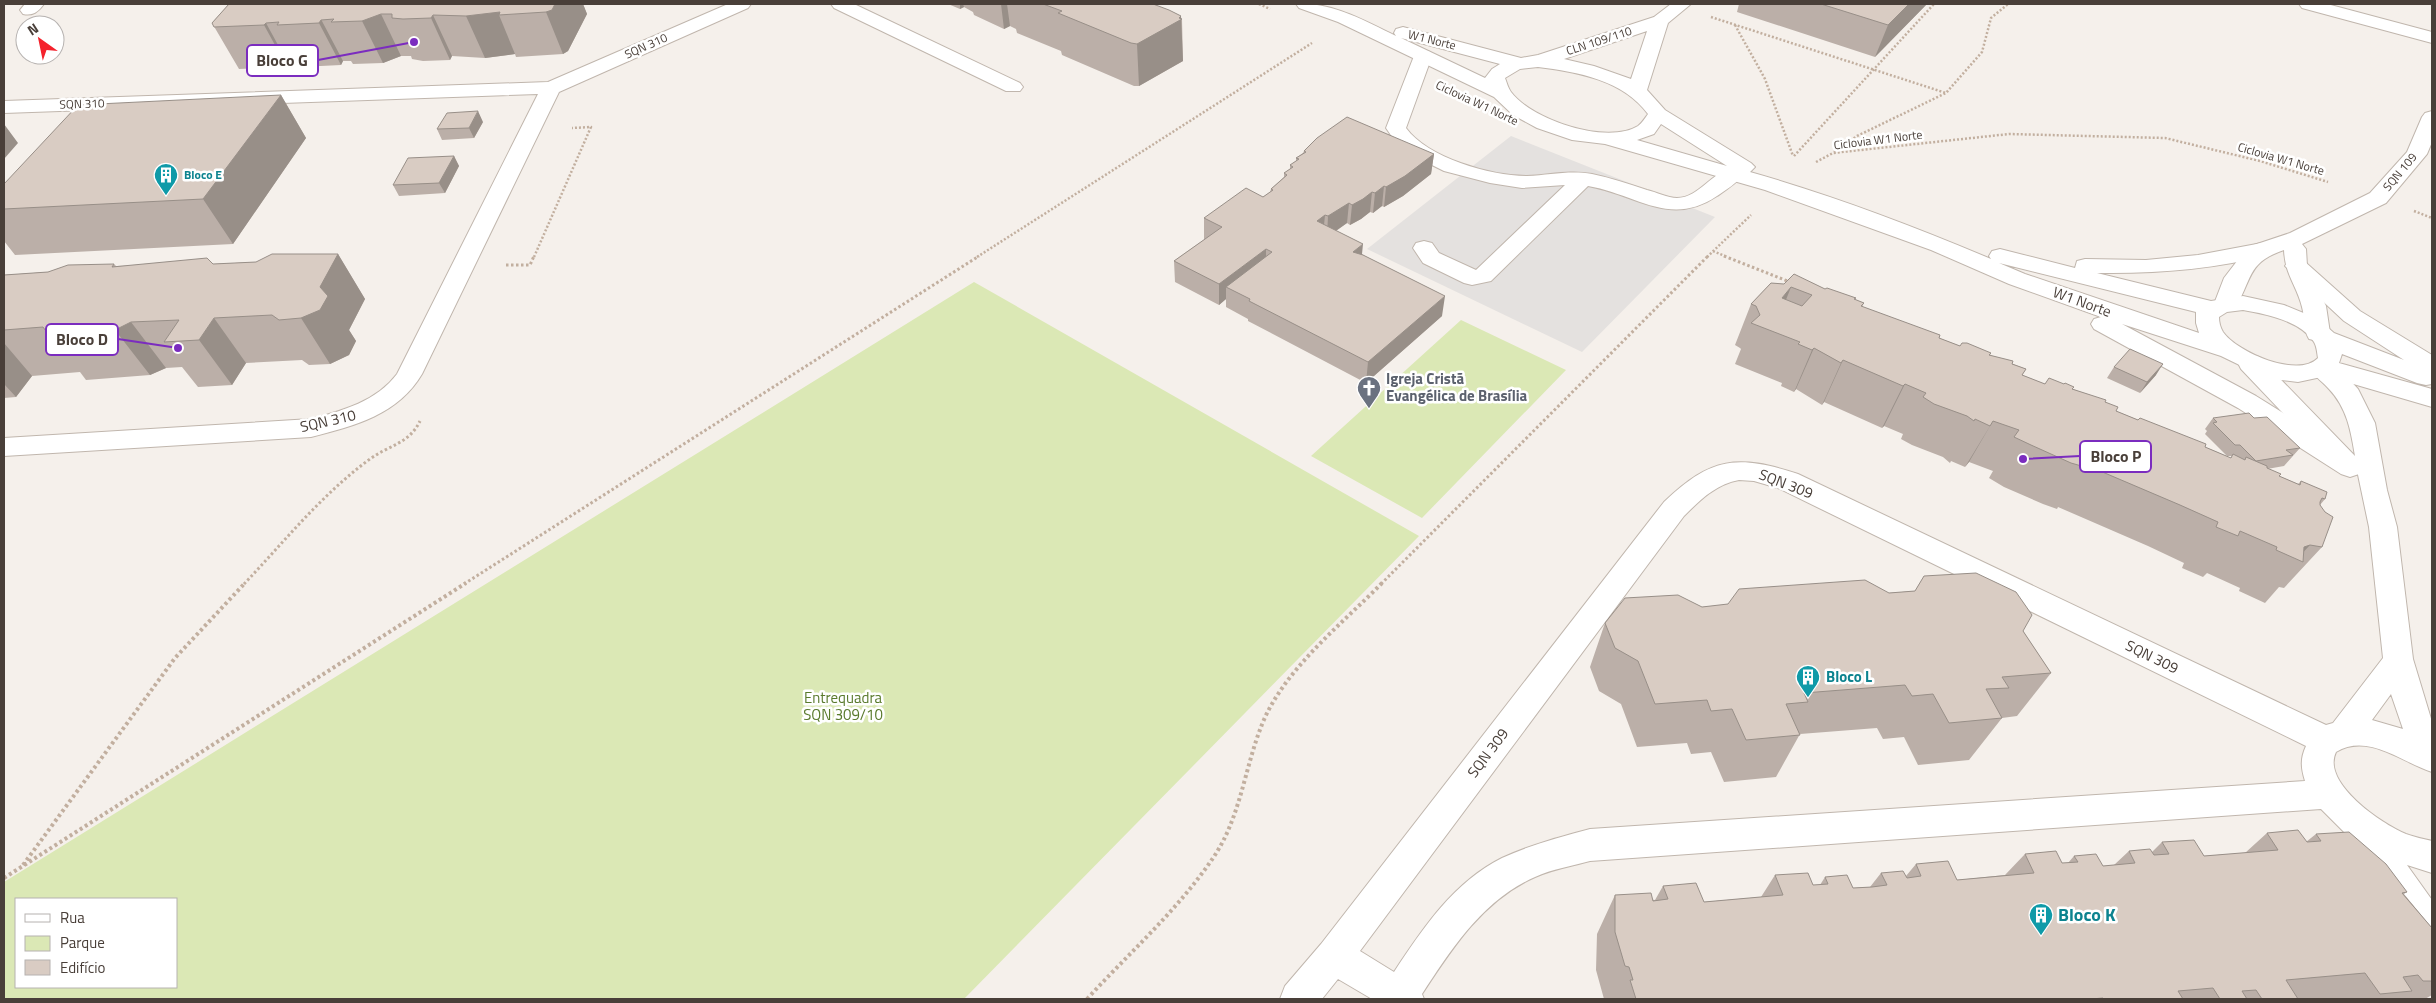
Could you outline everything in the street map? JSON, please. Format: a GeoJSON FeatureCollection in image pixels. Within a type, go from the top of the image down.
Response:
{"type":"FeatureCollection","features":[{"type":"Feature","properties":{"kind":"street","name":"SQN 310"},"geometry":{"type":"LineString","coordinates":[[4,107],[551,88],[742,4]]}},
{"type":"Feature","properties":{"kind":"street"},"geometry":{"type":"LineString","coordinates":[[840,4],[1014,87]]}},
{"type":"Feature","properties":{"kind":"street","name":"W1 Norte"},"geometry":{"type":"LineString","coordinates":[[1305,4],[1344,18],[1499,92],[1512,105],[1559,130],[1586,138],[1609,139],[1733,174],[1781,184]]}},
{"type":"Feature","properties":{"kind":"street","name":"W1 Norte"},"geometry":{"type":"LineString","coordinates":[[1326,4],[1344,18],[1530,62],[1564,63],[1600,73],[1636,92],[1652,103],[1658,114],[1781,184],[1939,244],[2026,272],[2131,319],[2227,350]]}},
{"type":"Feature","properties":{"kind":"street"},"geometry":{"type":"LineString","coordinates":[[2308,4],[2432,38]]}},
{"type":"Feature","properties":{"kind":"street","name":"CLN 109/110"},"geometry":{"type":"LineString","coordinates":[[1499,92],[1495,78],[1504,68],[1530,62],[1660,21],[1680,5]]}},
{"type":"Feature","properties":{"kind":"street","name":"CLN 109/110"},"geometry":{"type":"LineString","coordinates":[[1636,92],[1660,21]]}},
{"type":"Feature","properties":{"kind":"street"},"geometry":{"type":"LineString","coordinates":[[1423,56],[1396,128],[1407,145],[1470,173],[1524,182],[1556,178],[1583,179],[1675,205],[1688,203],[1711,192],[1733,174]]}},
{"type":"Feature","properties":{"kind":"street","name":"SQN 310"},"geometry":{"type":"LineString","coordinates":[[4,447],[311,428],[352,418],[376,406],[400,387],[418,358],[551,88]]}},
{"type":"Feature","properties":{"kind":"street"},"geometry":{"type":"LineString","coordinates":[[1609,139],[1627,137],[1647,130],[1655,123],[1658,114]]}},
{"type":"Feature","properties":{"kind":"street","name":"SQN 109"},"geometry":{"type":"LineString","coordinates":[[2227,350],[2213,336],[2206,322],[2207,314],[2219,307],[2236,278],[2252,257],[2262,250],[2298,238],[2378,198],[2417,154],[2432,117]]}},
{"type":"Feature","properties":{"kind":"street"},"geometry":{"type":"LineString","coordinates":[[1424,248],[1431,258],[1472,278],[1483,276],[1583,179]]}},
{"type":"Feature","properties":{"kind":"street"},"geometry":{"type":"LineString","coordinates":[[2298,238],[2294,254],[2296,266],[2314,306],[2330,358],[2323,368]]}},
{"type":"Feature","properties":{"kind":"street"},"geometry":{"type":"LineString","coordinates":[[2026,272],[2146,267],[2198,262],[2262,250]]}},
{"type":"Feature","properties":{"kind":"street"},"geometry":{"type":"LineString","coordinates":[[2296,266],[2352,316],[2432,366]]}},
{"type":"Feature","properties":{"kind":"street"},"geometry":{"type":"LineString","coordinates":[[2026,272],[2247,402],[2350,467]]}},
{"type":"Feature","properties":{"kind":"street","name":"W1 Norte"},"geometry":{"type":"LineString","coordinates":[[2026,272],[2219,307],[2243,303],[2276,310],[2302,321],[2322,336]]}},
{"type":"Feature","properties":{"kind":"street"},"geometry":{"type":"LineString","coordinates":[[2322,336],[2432,380]]}},
{"type":"Feature","properties":{"kind":"street"},"geometry":{"type":"LineString","coordinates":[[2227,350],[2250,363],[2275,371],[2296,374],[2323,368],[2432,398]]}},
{"type":"Feature","properties":{"kind":"street"},"geometry":{"type":"LineString","coordinates":[[2250,363],[2374,491]]}},
{"type":"Feature","properties":{"kind":"street"},"geometry":{"type":"LineString","coordinates":[[2323,368],[2347,393],[2361,418],[2366,432],[2374,491],[2383,524],[2398,661],[2430,756]]}},
{"type":"Feature","properties":{"kind":"street","name":"SQN 309"},"geometry":{"type":"LineString","coordinates":[[1298,999],[1334,956],[1674,509],[1691,491],[1726,472],[1746,469],[1768,474],[1788,482],[2335,737]]}},
{"type":"Feature","properties":{"kind":"street"},"geometry":{"type":"LineString","coordinates":[[2398,661],[2318,756],[2319,773],[2329,794],[2356,822],[2432,929]]}},
{"type":"Feature","properties":{"kind":"street"},"geometry":{"type":"LineString","coordinates":[[2335,737],[2369,733],[2398,740],[2430,756]]}},
{"type":"Feature","properties":{"kind":"street"},"geometry":{"type":"LineString","coordinates":[[1334,956],[1403,998],[1434,944],[1480,893],[1503,875],[1540,858],[1590,845],[2329,794]]}},
{"type":"Feature","properties":{"kind":"street"},"geometry":{"type":"LineString","coordinates":[[2356,822],[2394,845],[2432,857]]}},
{"type":"Feature","properties":{"kind":"path"},"geometry":{"type":"LineString","coordinates":[[1781,184],[1794,156],[1934,4]]}},
{"type":"Feature","properties":{"kind":"path"},"geometry":{"type":"LineString","coordinates":[[1833,153],[1857,136],[1946,93],[1982,52],[1991,18],[2008,4]]}},
{"type":"Feature","properties":{"kind":"path"},"geometry":{"type":"LineString","coordinates":[[1680,5],[1734,25],[1946,93]]}},
{"type":"Feature","properties":{"kind":"path"},"geometry":{"type":"LineString","coordinates":[[4,878],[1319,39],[1344,18]]}},
{"type":"Feature","properties":{"kind":"path"},"geometry":{"type":"LineString","coordinates":[[1734,25],[1765,79],[1794,156]]}},
{"type":"Feature","properties":{"kind":"path","name":"Ciclovia W1 Norte"},"geometry":{"type":"LineString","coordinates":[[1087,999],[1191,887],[1216,853],[1232,819],[1260,726],[1275,697],[1296,670],[1781,184],[1833,153],[2010,134],[2166,138],[2260,161],[2378,198],[2432,218]]}},
{"type":"Feature","properties":{"kind":"path"},"geometry":{"type":"LineString","coordinates":[[1713,251],[1795,284]]}},
{"type":"Feature","properties":{"kind":"green space","name":"Entrequadra SQN 309/10"},"geometry":{"type":"Polygon","coordinates":[[[974,282],[1419,536],[964,999],[4,999],[4,882],[974,282]]]}},
{"type":"Feature","properties":{"kind":"green space"},"geometry":{"type":"Polygon","coordinates":[[[1461,320],[1566,370],[1422,518],[1311,456],[1461,320]]]}},
{"type":"Feature","properties":{"kind":"shaded area"},"geometry":{"type":"Polygon","coordinates":[[[1511,136],[1715,217],[1582,352],[1367,249],[1511,136]]]}},
{"type":"Feature","properties":{"kind":"building"},"geometry":{"type":"Polygon","coordinates":[[[229,4],[555,4],[552,10],[546,12],[499,15],[500,12],[466,16],[433,15],[431,18],[403,19],[392,18],[392,14],[381,14],[362,21],[331,22],[334,19],[321,20],[319,23],[277,25],[279,22],[266,23],[264,25],[214,27],[212,23],[229,4]]]}},
{"type":"Feature","properties":{"kind":"building"},"geometry":{"type":"Polygon","coordinates":[[[1043,4],[1153,4],[1181,16],[1179,18],[1182,19],[1137,44],[1058,13],[1062,11],[1043,4]]]}},
{"type":"Feature","properties":{"kind":"building"},"geometry":{"type":"Polygon","coordinates":[[[1821,4],[1909,4],[1888,25],[1821,4]]]}},
{"type":"Feature","properties":{"kind":"building"},"geometry":{"type":"Polygon","coordinates":[[[281,95],[203,199],[4,209],[4,184],[78,105],[281,95]]]}},
{"type":"Feature","properties":{"kind":"building"},"geometry":{"type":"Polygon","coordinates":[[[478,111],[469,128],[437,129],[447,113],[478,111]]]}},
{"type":"Feature","properties":{"kind":"building"},"geometry":{"type":"Polygon","coordinates":[[[1347,117],[1434,154],[1405,176],[1386,187],[1384,186],[1375,193],[1372,192],[1352,205],[1349,203],[1317,221],[1363,244],[1353,252],[1363,255],[1445,296],[1368,362],[1249,301],[1250,299],[1226,287],[1272,252],[1266,249],[1219,284],[1174,261],[1222,227],[1204,218],[1246,188],[1263,197],[1273,190],[1271,189],[1287,175],[1284,173],[1293,167],[1290,165],[1299,159],[1296,158],[1306,152],[1304,151],[1317,138],[1347,117]]]}},
{"type":"Feature","properties":{"kind":"building"},"geometry":{"type":"Polygon","coordinates":[[[454,156],[439,183],[393,185],[408,158],[454,156]]]}},
{"type":"Feature","properties":{"kind":"building"},"geometry":{"type":"Polygon","coordinates":[[[272,254],[338,254],[320,287],[328,296],[320,310],[301,318],[279,320],[272,315],[214,318],[199,340],[164,342],[179,320],[131,322],[115,330],[48,334],[43,327],[4,330],[4,275],[48,272],[68,265],[114,264],[112,267],[207,258],[213,264],[256,262],[272,254]]]}},
{"type":"Feature","properties":{"kind":"building"},"geometry":{"type":"Polygon","coordinates":[[[1794,274],[1825,289],[1827,288],[1856,298],[1854,299],[1864,303],[1861,306],[1940,335],[1939,338],[1960,346],[1962,343],[1967,343],[1991,353],[1989,355],[2013,361],[2012,364],[2026,369],[2022,375],[2045,384],[2049,378],[2065,383],[2074,387],[2072,389],[2106,400],[2105,402],[2118,407],[2116,411],[2138,420],[2140,418],[2206,444],[2205,447],[2231,458],[2233,454],[2245,460],[2246,457],[2281,474],[2279,476],[2300,485],[2301,481],[2327,492],[2325,499],[2322,498],[2320,505],[2325,512],[2333,517],[2322,547],[2310,545],[2304,547],[2303,562],[2276,550],[2277,547],[2240,531],[2238,536],[2216,527],[2218,522],[2180,505],[2086,465],[2085,467],[2071,463],[2014,437],[2019,430],[1993,421],[1990,426],[1975,419],[1974,421],[1967,416],[1934,404],[1923,397],[1926,393],[1905,384],[1903,386],[1843,360],[1841,363],[1814,348],[1812,350],[1798,344],[1800,342],[1751,323],[1760,315],[1756,306],[1751,304],[1771,283],[1784,284],[1794,274]],[[1791,287],[1782,298],[1802,306],[1812,295],[1791,287]]]}},
{"type":"Feature","properties":{"kind":"building"},"geometry":{"type":"Polygon","coordinates":[[[2130,349],[2163,364],[2147,382],[2114,367],[2130,349]]]}},
{"type":"Feature","properties":{"kind":"building"},"geometry":{"type":"Polygon","coordinates":[[[2249,413],[2254,418],[2267,417],[2300,448],[2286,450],[2293,455],[2256,461],[2240,445],[2235,445],[2213,423],[2217,422],[2213,418],[2249,413]]]}},
{"type":"Feature","properties":{"kind":"building"},"geometry":{"type":"Polygon","coordinates":[[[1976,573],[2016,592],[2032,615],[2023,631],[2051,673],[2002,677],[2009,688],[1986,689],[2002,718],[1949,723],[1933,694],[1912,696],[1905,685],[1804,693],[1808,702],[1786,704],[1800,735],[1746,740],[1732,709],[1711,711],[1707,700],[1655,704],[1638,661],[1615,648],[1605,623],[1625,598],[1678,595],[1702,607],[1728,604],[1739,589],[1865,580],[1889,593],[1915,591],[1924,576],[1976,573]]]}},
{"type":"Feature","properties":{"kind":"building","name":"Bloco K"},"geometry":{"type":"Polygon","coordinates":[[[2298,830],[2307,842],[2321,841],[2316,834],[2349,832],[2386,864],[2407,892],[2402,893],[2432,928],[2432,981],[2423,981],[2418,975],[2403,977],[2412,991],[2380,994],[2365,973],[2286,980],[2298,999],[2262,999],[2256,990],[2242,991],[2247,999],[2220,999],[2213,988],[2178,991],[2183,999],[1636,999],[1630,980],[1633,980],[1629,967],[1625,966],[1615,932],[1615,895],[1651,893],[1653,901],[1668,899],[1663,886],[1696,883],[1704,902],[1783,895],[1775,875],[1808,873],[1813,885],[1828,884],[1825,877],[1847,875],[1853,888],[1872,887],[1887,885],[1881,873],[1903,871],[1907,878],[1921,876],[1916,864],[1948,861],[1957,880],[2034,873],[2025,854],[2056,851],[2062,863],[2078,862],[2074,856],[2096,854],[2103,866],[2135,863],[2129,851],[2150,849],[2154,855],[2169,854],[2162,842],[2194,840],[2204,856],[2278,850],[2267,833],[2298,830]]]}},
{"type":"Feature","properties":{"kind":"place","name":"Bloco G"},"geometry":{"type":"Point","coordinates":[414,42]}},
{"type":"Feature","properties":{"kind":"place","name":"Bloco E"},"geometry":{"type":"Point","coordinates":[166,196]}},
{"type":"Feature","properties":{"kind":"place","name":"Bloco D"},"geometry":{"type":"Point","coordinates":[178,348]}},
{"type":"Feature","properties":{"kind":"place","name":"Igreja Cristã Evangélica de Brasília"},"geometry":{"type":"Point","coordinates":[1369,409]}},
{"type":"Feature","properties":{"kind":"place","name":"Bloco P"},"geometry":{"type":"Point","coordinates":[2023,459]}},
{"type":"Feature","properties":{"kind":"place","name":"Bloco L"},"geometry":{"type":"Point","coordinates":[1808,698]}},
{"type":"Feature","properties":{"kind":"place","name":"Bloco K"},"geometry":{"type":"Point","coordinates":[2041,936]}}]}
